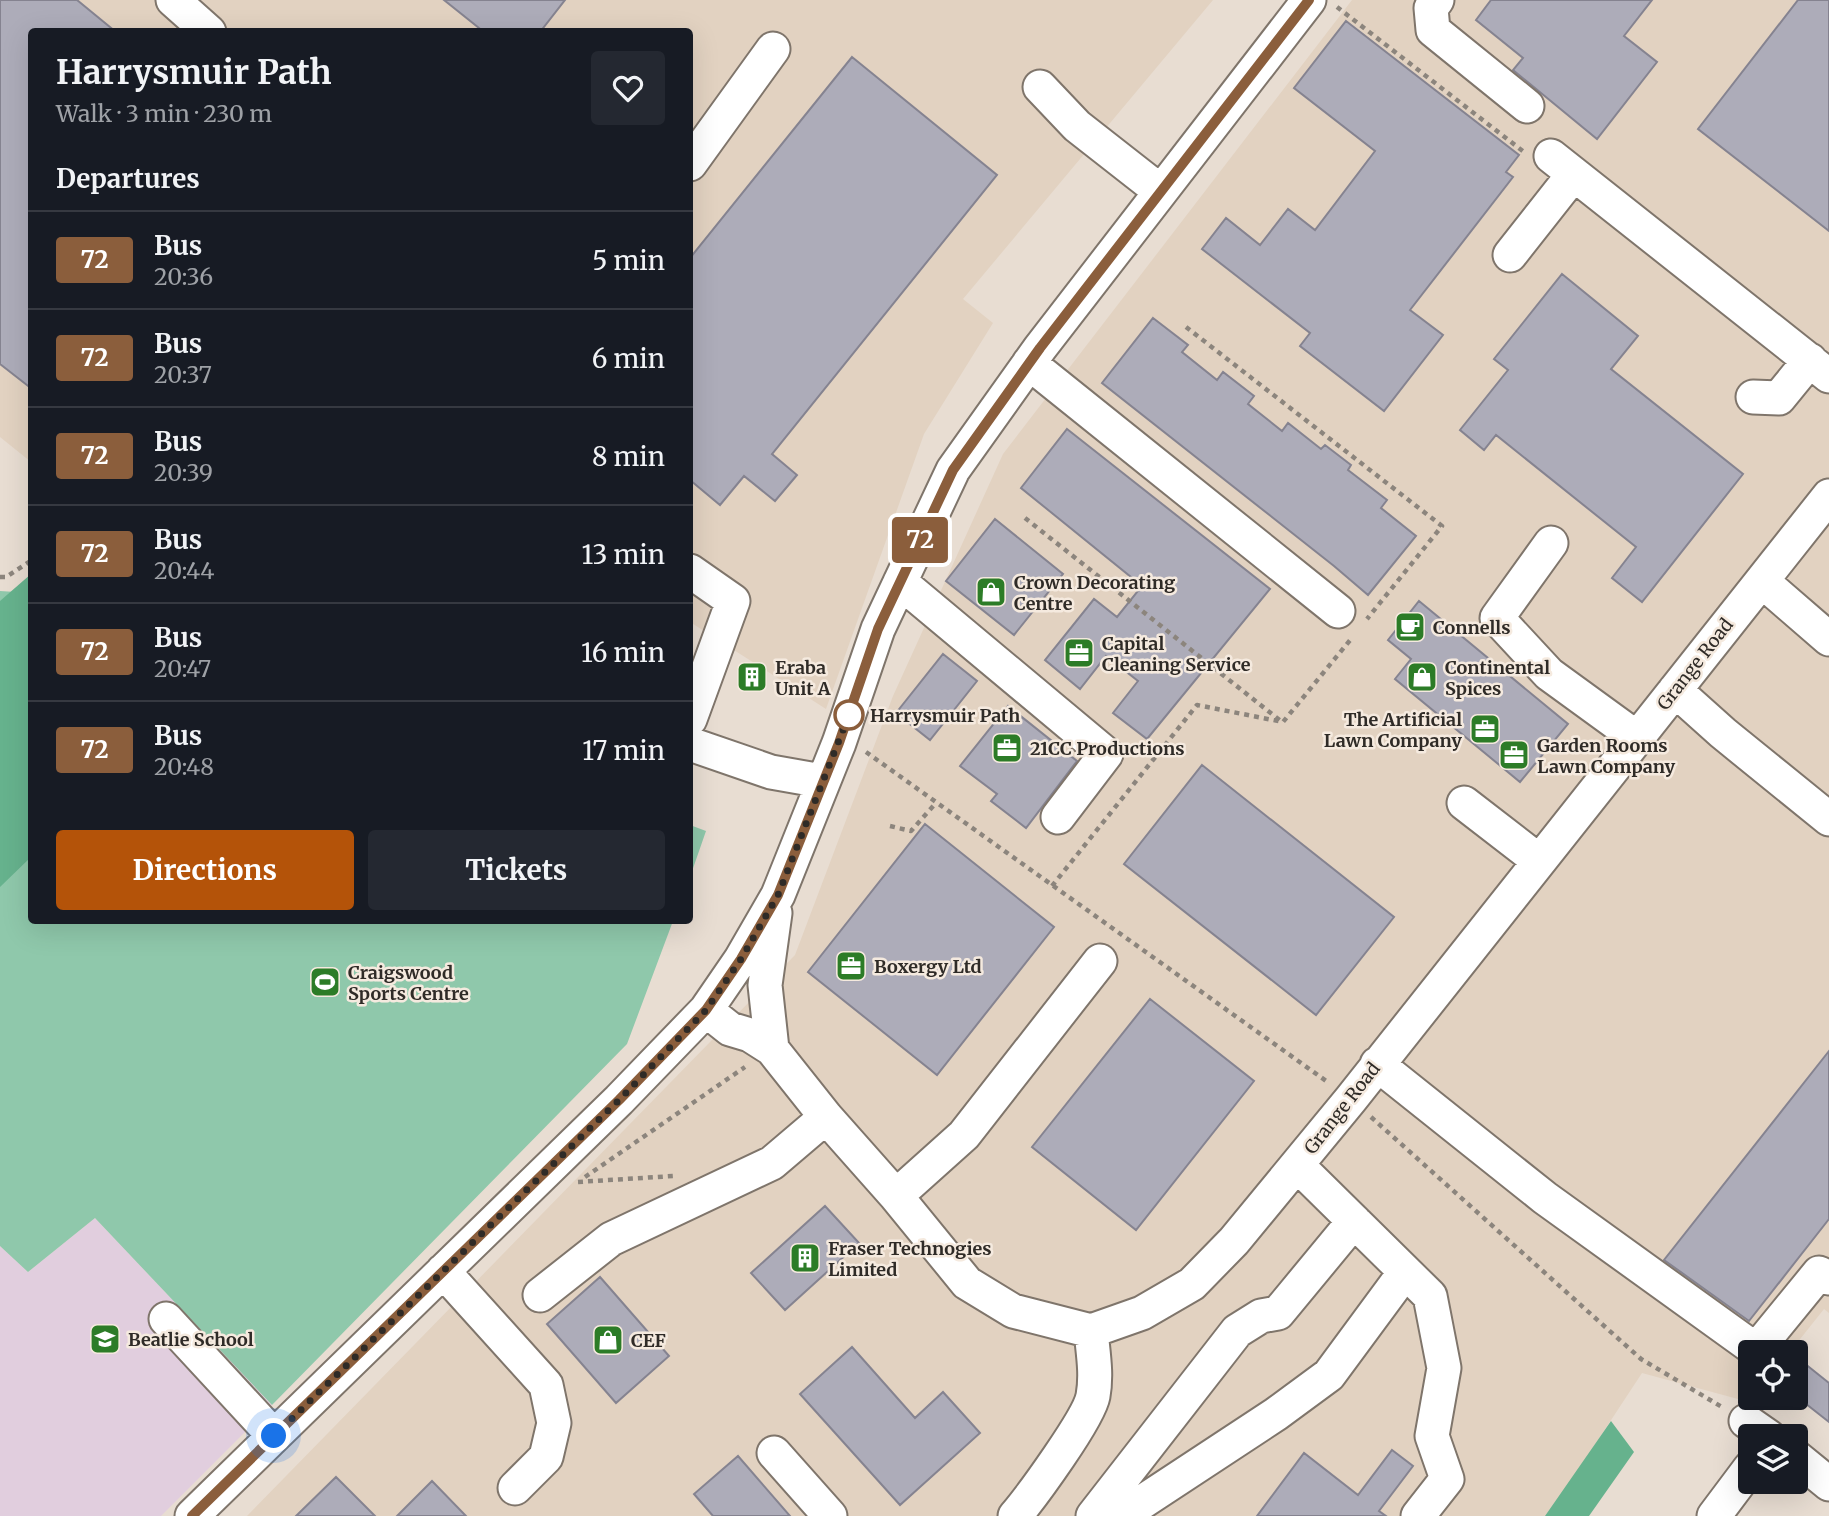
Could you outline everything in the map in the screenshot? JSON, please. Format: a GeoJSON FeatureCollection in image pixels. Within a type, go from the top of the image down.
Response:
{"type":"FeatureCollection","features":[{"type":"Feature","properties":{"kind":"street"},"geometry":{"type":"LineString","coordinates":[[173,0],[204,28]]}},
{"type":"Feature","properties":{"kind":"street"},"geometry":{"type":"LineString","coordinates":[[192,1516],[619,1100],[706,1010],[741,959],[778,895],[839,743],[878,629],[953,470],[1029,363],[1309,0]]}},
{"type":"Feature","properties":{"kind":"street"},"geometry":{"type":"LineString","coordinates":[[1437,0],[1431,8],[1433,30],[1528,106]]}},
{"type":"Feature","properties":{"kind":"street"},"geometry":{"type":"LineString","coordinates":[[693,160],[773,49]]}},
{"type":"Feature","properties":{"kind":"street"},"geometry":{"type":"LineString","coordinates":[[1040,87],[1077,126],[1160,191]]}},
{"type":"Feature","properties":{"kind":"street"},"geometry":{"type":"LineString","coordinates":[[1510,255],[1562,166],[1819,368],[1779,398],[1753,397]]}},
{"type":"Feature","properties":{"kind":"street"},"geometry":{"type":"LineString","coordinates":[[1029,363],[1353,621]]}},
{"type":"Feature","properties":{"kind":"street","name":"Grange Road"},"geometry":{"type":"LineString","coordinates":[[1091,1331],[1142,1313],[1192,1284],[1234,1241],[1351,1099],[1829,496]]}},
{"type":"Feature","properties":{"kind":"street"},"geometry":{"type":"LineString","coordinates":[[1551,543],[1497,618],[1549,674],[1637,738]]}},
{"type":"Feature","properties":{"kind":"street"},"geometry":{"type":"LineString","coordinates":[[693,573],[733,601],[693,711]]}},
{"type":"Feature","properties":{"kind":"street"},"geometry":{"type":"LineString","coordinates":[[1762,581],[1829,639]]}},
{"type":"Feature","properties":{"kind":"street"},"geometry":{"type":"LineString","coordinates":[[900,582],[1107,754],[1059,817]]}},
{"type":"Feature","properties":{"kind":"street"},"geometry":{"type":"LineString","coordinates":[[1675,690],[1723,733],[1829,819]]}},
{"type":"Feature","properties":{"kind":"street"},"geometry":{"type":"LineString","coordinates":[[693,745],[771,772],[822,781]]}},
{"type":"Feature","properties":{"kind":"street"},"geometry":{"type":"LineString","coordinates":[[1464,803],[1539,861]]}},
{"type":"Feature","properties":{"kind":"street"},"geometry":{"type":"LineString","coordinates":[[772,1049],[765,985],[778,895]]}},
{"type":"Feature","properties":{"kind":"street"},"geometry":{"type":"LineString","coordinates":[[896,1196],[964,1135],[1100,961]]}},
{"type":"Feature","properties":{"kind":"street"},"geometry":{"type":"LineString","coordinates":[[706,1010],[730,1028],[750,1035],[772,1049],[967,1283],[1013,1311],[1091,1331],[1096,1375],[1093,1400],[1015,1516]]}},
{"type":"Feature","properties":{"kind":"street"},"geometry":{"type":"LineString","coordinates":[[1377,1064],[1545,1198],[1756,1350],[1819,1273],[1829,1278]]}},
{"type":"Feature","properties":{"kind":"street"},"geometry":{"type":"LineString","coordinates":[[540,1295],[611,1239],[772,1163],[826,1117]]}},
{"type":"Feature","properties":{"kind":"street"},"geometry":{"type":"LineString","coordinates":[[1297,1165],[1430,1296],[1444,1368],[1432,1436],[1447,1479],[1418,1516]]}},
{"type":"Feature","properties":{"kind":"street"},"geometry":{"type":"LineString","coordinates":[[1237,1331],[1261,1317],[1278,1313],[1354,1221]]}},
{"type":"Feature","properties":{"kind":"street"},"geometry":{"type":"LineString","coordinates":[[1093,1516],[1311,1239]]}},
{"type":"Feature","properties":{"kind":"street"},"geometry":{"type":"LineString","coordinates":[[443,1271],[546,1385],[554,1423],[546,1457],[515,1488]]}},
{"type":"Feature","properties":{"kind":"street"},"geometry":{"type":"LineString","coordinates":[[1121,1516],[1276,1414],[1329,1375],[1405,1272]]}},
{"type":"Feature","properties":{"kind":"street"},"geometry":{"type":"LineString","coordinates":[[166,1319],[274,1436]]}},
{"type":"Feature","properties":{"kind":"street"},"geometry":{"type":"LineString","coordinates":[[774,1453],[830,1516]]}},
{"type":"Feature","properties":{"kind":"street"},"geometry":{"type":"LineString","coordinates":[[1808,1467],[1829,1484]]}},
{"type":"Feature","properties":{"kind":"street"},"geometry":{"type":"LineString","coordinates":[[1714,1516],[1738,1484]]}},
{"type":"Feature","properties":{"kind":"path"},"geometry":{"type":"LineString","coordinates":[[1328,0],[1535,161],[1562,166]]}},
{"type":"Feature","properties":{"kind":"path"},"geometry":{"type":"LineString","coordinates":[[1186,327],[1442,526],[1353,621],[1283,722]]}},
{"type":"Feature","properties":{"kind":"path"},"geometry":{"type":"LineString","coordinates":[[1026,518],[1283,722]]}},
{"type":"Feature","properties":{"kind":"path"},"geometry":{"type":"LineString","coordinates":[[0,577],[6,577],[28,563]]}},
{"type":"Feature","properties":{"kind":"path"},"geometry":{"type":"LineString","coordinates":[[1052,886],[1197,705],[1283,722]]}},
{"type":"Feature","properties":{"kind":"path"},"geometry":{"type":"LineString","coordinates":[[839,743],[871,754],[935,804],[1351,1099],[1641,1359],[1749,1424]]}},
{"type":"Feature","properties":{"kind":"path"},"geometry":{"type":"LineString","coordinates":[[890,826],[911,831],[935,804]]}},
{"type":"Feature","properties":{"kind":"path"},"geometry":{"type":"LineString","coordinates":[[584,1171],[578,1182],[680,1175]]}},
{"type":"Feature","properties":{"kind":"shaded area"},"geometry":{"type":"Polygon","coordinates":[[[0,0],[1213,0],[963,299],[993,323],[924,434],[826,709],[693,624],[693,28],[28,28],[28,460],[0,437],[0,0]]]}},
{"type":"Feature","properties":{"kind":"shaded area"},"geometry":{"type":"Polygon","coordinates":[[[1352,0],[1829,0],[1829,1313],[1824,1309],[1799,1340],[1738,1340],[1738,1399],[1642,1373],[1548,1516],[247,1516],[795,955],[893,696],[1003,454],[1352,0]]]}},
{"type":"Feature","properties":{"kind":"shaded area","name":"Beatlie School"},"geometry":{"type":"Polygon","coordinates":[[[95,1218],[272,1405],[161,1516],[0,1516],[0,1246],[28,1272],[95,1218]]]}},
{"type":"Feature","properties":{"kind":"green space"},"geometry":{"type":"Polygon","coordinates":[[[28,577],[28,860],[0,887],[0,601],[28,577]]]}},
{"type":"Feature","properties":{"kind":"green space","name":"Craigswood Sports Centre"},"geometry":{"type":"Polygon","coordinates":[[[0,591],[28,593],[28,924],[672,924],[627,1044],[272,1405],[95,1218],[28,1272],[0,1246],[0,591]]]}},
{"type":"Feature","properties":{"kind":"green space"},"geometry":{"type":"Polygon","coordinates":[[[693,826],[706,831],[693,868],[693,826]]]}},
{"type":"Feature","properties":{"kind":"green space"},"geometry":{"type":"Polygon","coordinates":[[[1611,1421],[1634,1452],[1589,1516],[1545,1516],[1611,1421]]]}},
{"type":"Feature","properties":{"kind":"building"},"geometry":{"type":"Polygon","coordinates":[[[0,0],[77,0],[111,28],[28,28],[28,386],[0,364],[0,0]]]}},
{"type":"Feature","properties":{"kind":"building"},"geometry":{"type":"Polygon","coordinates":[[[444,0],[565,0],[543,28],[479,28],[444,0]]]}},
{"type":"Feature","properties":{"kind":"building"},"geometry":{"type":"Polygon","coordinates":[[[1491,0],[1652,0],[1624,36],[1657,62],[1597,139],[1513,70],[1523,58],[1476,20],[1491,0]]]}},
{"type":"Feature","properties":{"kind":"building"},"geometry":{"type":"Polygon","coordinates":[[[1798,0],[1829,0],[1829,231],[1698,129],[1798,0]]]}},
{"type":"Feature","properties":{"kind":"building"},"geometry":{"type":"Polygon","coordinates":[[[1346,21],[1519,155],[1506,172],[1513,177],[1410,310],[1443,335],[1384,411],[1300,346],[1310,333],[1202,249],[1226,218],[1260,245],[1288,209],[1315,230],[1375,151],[1294,88],[1346,21]]]}},
{"type":"Feature","properties":{"kind":"building"},"geometry":{"type":"Polygon","coordinates":[[[852,57],[997,175],[772,454],[797,475],[775,501],[744,476],[720,505],[693,482],[693,254],[852,57]]]}},
{"type":"Feature","properties":{"kind":"building"},"geometry":{"type":"Polygon","coordinates":[[[1562,274],[1638,336],[1611,369],[1743,474],[1642,602],[1612,578],[1636,547],[1496,435],[1484,450],[1460,430],[1508,370],[1494,359],[1562,274]]]}},
{"type":"Feature","properties":{"kind":"building"},"geometry":{"type":"Polygon","coordinates":[[[1153,318],[1188,345],[1182,352],[1217,380],[1223,372],[1254,396],[1248,404],[1282,431],[1288,423],[1321,449],[1325,445],[1351,465],[1348,470],[1387,500],[1381,508],[1416,536],[1368,595],[1102,383],[1153,318]]]}},
{"type":"Feature","properties":{"kind":"building"},"geometry":{"type":"Polygon","coordinates":[[[1067,429],[1270,589],[1147,739],[1113,713],[1138,681],[1106,656],[1080,689],[1045,660],[1094,599],[1117,617],[1142,586],[1021,488],[1067,429]]]}},
{"type":"Feature","properties":{"kind":"building"},"geometry":{"type":"Polygon","coordinates":[[[995,519],[1063,574],[1014,635],[946,581],[995,519]]]}},
{"type":"Feature","properties":{"kind":"building"},"geometry":{"type":"Polygon","coordinates":[[[1419,601],[1568,724],[1520,782],[1395,679],[1411,659],[1388,640],[1419,601]]]}},
{"type":"Feature","properties":{"kind":"building"},"geometry":{"type":"Polygon","coordinates":[[[943,654],[977,681],[930,740],[896,713],[943,654]]]}},
{"type":"Feature","properties":{"kind":"building"},"geometry":{"type":"Polygon","coordinates":[[[1008,706],[1077,761],[1026,828],[991,801],[997,794],[960,766],[1008,706]]]}},
{"type":"Feature","properties":{"kind":"building"},"geometry":{"type":"Polygon","coordinates":[[[1202,765],[1394,917],[1316,1015],[1124,864],[1202,765]]]}},
{"type":"Feature","properties":{"kind":"building"},"geometry":{"type":"Polygon","coordinates":[[[925,824],[1054,927],[937,1075],[808,972],[925,824]]]}},
{"type":"Feature","properties":{"kind":"building"},"geometry":{"type":"Polygon","coordinates":[[[1150,999],[1254,1081],[1136,1230],[1032,1147],[1150,999]]]}},
{"type":"Feature","properties":{"kind":"building"},"geometry":{"type":"Polygon","coordinates":[[[1829,1051],[1829,1219],[1749,1321],[1664,1260],[1829,1051]]]}},
{"type":"Feature","properties":{"kind":"building","name":"Fraser Technogies Limited"},"geometry":{"type":"Polygon","coordinates":[[[825,1206],[859,1243],[785,1310],[751,1273],[825,1206]]]}},
{"type":"Feature","properties":{"kind":"building","name":"CEF"},"geometry":{"type":"Polygon","coordinates":[[[600,1277],[669,1356],[616,1403],[547,1324],[600,1277]]]}},
{"type":"Feature","properties":{"kind":"building"},"geometry":{"type":"Polygon","coordinates":[[[852,1347],[915,1418],[943,1392],[980,1433],[900,1505],[800,1394],[852,1347]]]}},
{"type":"Feature","properties":{"kind":"building"},"geometry":{"type":"Polygon","coordinates":[[[1808,1366],[1829,1383],[1829,1422],[1808,1405],[1808,1366]]]}},
{"type":"Feature","properties":{"kind":"building"},"geometry":{"type":"Polygon","coordinates":[[[1392,1450],[1413,1466],[1379,1511],[1386,1516],[1257,1516],[1304,1453],[1358,1495],[1392,1450]]]}},
{"type":"Feature","properties":{"kind":"building"},"geometry":{"type":"Polygon","coordinates":[[[738,1456],[790,1516],[713,1516],[694,1494],[738,1456]]]}},
{"type":"Feature","properties":{"kind":"building"},"geometry":{"type":"Polygon","coordinates":[[[336,1477],[375,1516],[296,1516],[336,1477]]]}},
{"type":"Feature","properties":{"kind":"building"},"geometry":{"type":"Polygon","coordinates":[[[432,1481],[466,1516],[397,1516],[432,1481]]]}},
{"type":"Feature","properties":{"kind":"bus line","name":"72"},"geometry":{"type":"LineString","coordinates":[[192,1516],[619,1100],[706,1010],[741,959],[778,895],[839,743],[878,629],[953,470],[1040,348],[1309,0]]}},
{"type":"Feature","properties":{"kind":"place","name":"Crown Decorating Centre"},"geometry":{"type":"Point","coordinates":[991,592]}},
{"type":"Feature","properties":{"kind":"place","name":"Connells"},"geometry":{"type":"Point","coordinates":[1410,627]}},
{"type":"Feature","properties":{"kind":"place","name":"Capital Cleaning Service"},"geometry":{"type":"Point","coordinates":[1079,653]}},
{"type":"Feature","properties":{"kind":"place","name":"Eraba Unit A"},"geometry":{"type":"Point","coordinates":[752,677]}},
{"type":"Feature","properties":{"kind":"place","name":"Continental Spices"},"geometry":{"type":"Point","coordinates":[1422,677]}},
{"type":"Feature","properties":{"kind":"place","name":"Harrysmuir Path"},"geometry":{"type":"Point","coordinates":[849,715]}},
{"type":"Feature","properties":{"kind":"place","name":"The Artificial Lawn Company"},"geometry":{"type":"Point","coordinates":[1485,729]}},
{"type":"Feature","properties":{"kind":"place","name":"21CC Productions"},"geometry":{"type":"Point","coordinates":[1007,748]}},
{"type":"Feature","properties":{"kind":"place","name":"Garden Rooms Lawn Company"},"geometry":{"type":"Point","coordinates":[1514,755]}},
{"type":"Feature","properties":{"kind":"place","name":"Boxergy Ltd"},"geometry":{"type":"Point","coordinates":[851,966]}},
{"type":"Feature","properties":{"kind":"place","name":"Craigswood Sports Centre"},"geometry":{"type":"Point","coordinates":[325,982]}},
{"type":"Feature","properties":{"kind":"place","name":"Fraser Technogies Limited"},"geometry":{"type":"Point","coordinates":[805,1258]}},
{"type":"Feature","properties":{"kind":"place","name":"Beatlie School"},"geometry":{"type":"Point","coordinates":[105,1339]}},
{"type":"Feature","properties":{"kind":"place","name":"CEF"},"geometry":{"type":"Point","coordinates":[608,1340]}},
{"type":"Feature","properties":{"kind":"route"},"geometry":{"type":"LineString","coordinates":[[274,1436],[619,1100],[706,1010],[741,959],[778,895],[849,715]]}}]}
